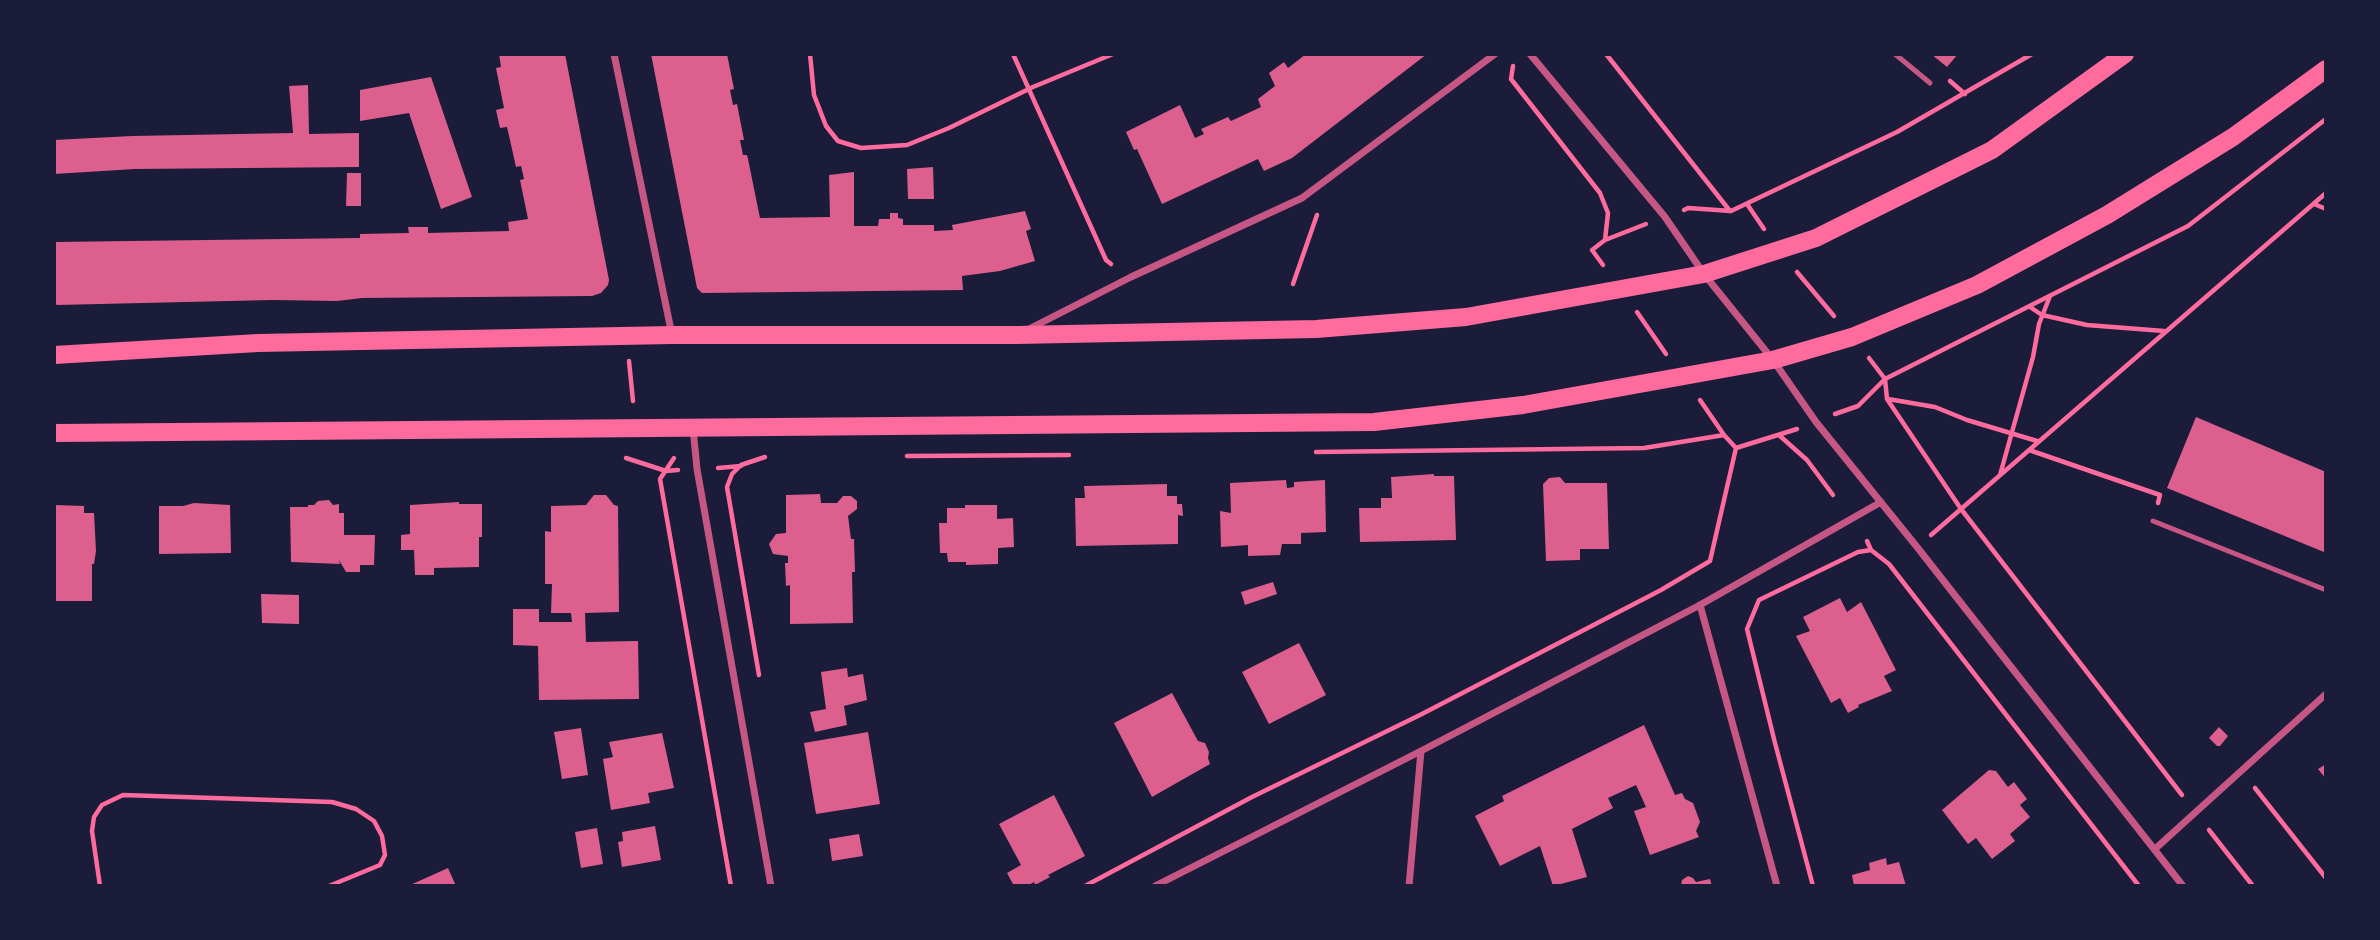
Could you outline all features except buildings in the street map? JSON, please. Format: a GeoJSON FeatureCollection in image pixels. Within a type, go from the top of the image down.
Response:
{"type":"FeatureCollection","features":[{"type":"Feature","properties":{"kind":"main road"},"geometry":{"type":"LineString","coordinates":[[54,355],[258,344],[672,335],[1017,335],[1316,330],[1466,317],[1704,274],[1816,238],[1992,150],[2126,54]]}},
{"type":"Feature","properties":{"kind":"main road"},"geometry":{"type":"LineString","coordinates":[[54,433],[1374,422],[1523,405],[1773,360],[1852,337],[1977,285],[2119,208],[2233,136],[2326,69]]}},
{"type":"Feature","properties":{"kind":"street"},"geometry":{"type":"LineString","coordinates":[[614,54],[672,335]]}},
{"type":"Feature","properties":{"kind":"street"},"geometry":{"type":"LineString","coordinates":[[1017,335],[1131,277],[1302,198],[1494,54]]}},
{"type":"Feature","properties":{"kind":"street"},"geometry":{"type":"LineString","coordinates":[[1530,54],[1665,217],[1704,274],[1773,360],[1816,422],[2183,886]]}},
{"type":"Feature","properties":{"kind":"street"},"geometry":{"type":"LineString","coordinates":[[693,428],[697,469],[771,886]]}},
{"type":"Feature","properties":{"kind":"street"},"geometry":{"type":"LineString","coordinates":[[1155,886],[1700,605],[1881,502]]}},
{"type":"Feature","properties":{"kind":"street"},"geometry":{"type":"LineString","coordinates":[[1700,605],[1777,886]]}},
{"type":"Feature","properties":{"kind":"street"},"geometry":{"type":"LineString","coordinates":[[2155,849],[2326,694]]}},
{"type":"Feature","properties":{"kind":"street"},"geometry":{"type":"LineString","coordinates":[[1409,886],[1421,751]]}},
{"type":"Feature","properties":{"kind":"lane"},"geometry":{"type":"LineString","coordinates":[[1895,54],[1930,83]]}},
{"type":"Feature","properties":{"kind":"lane"},"geometry":{"type":"LineString","coordinates":[[2153,521],[2326,590]]}},
{"type":"Feature","properties":{"kind":"path"},"geometry":{"type":"LineString","coordinates":[[810,54],[808,58],[814,96],[826,126],[838,141],[861,148],[907,145],[1029,89],[1114,54]]}},
{"type":"Feature","properties":{"kind":"path"},"geometry":{"type":"LineString","coordinates":[[1013,54],[1106,260],[1114,267]]}},
{"type":"Feature","properties":{"kind":"path"},"geometry":{"type":"LineString","coordinates":[[1606,54],[1731,211]]}},
{"type":"Feature","properties":{"kind":"path"},"geometry":{"type":"LineString","coordinates":[[1688,208],[1731,211],[1747,204],[1897,132],[2032,54]]}},
{"type":"Feature","properties":{"kind":"path"},"geometry":{"type":"LineString","coordinates":[[1947,78],[1965,94]]}},
{"type":"Feature","properties":{"kind":"path"},"geometry":{"type":"LineString","coordinates":[[1511,79],[1600,193],[1608,213],[1605,240]]}},
{"type":"Feature","properties":{"kind":"path"},"geometry":{"type":"LineString","coordinates":[[1858,406],[1885,379],[2188,226],[2326,119]]}},
{"type":"Feature","properties":{"kind":"path"},"geometry":{"type":"LineString","coordinates":[[1917,547],[2326,193]]}},
{"type":"Feature","properties":{"kind":"path"},"geometry":{"type":"LineString","coordinates":[[1747,204],[1759,222]]}},
{"type":"Feature","properties":{"kind":"path"},"geometry":{"type":"LineString","coordinates":[[2313,204],[2326,209]]}},
{"type":"Feature","properties":{"kind":"path"},"geometry":{"type":"LineString","coordinates":[[1293,284],[1320,209]]}},
{"type":"Feature","properties":{"kind":"path"},"geometry":{"type":"LineString","coordinates":[[1608,273],[1592,250],[1605,240],[1637,228]]}},
{"type":"Feature","properties":{"kind":"path"},"geometry":{"type":"LineString","coordinates":[[1809,286],[1831,312]]}},
{"type":"Feature","properties":{"kind":"path"},"geometry":{"type":"LineString","coordinates":[[2000,475],[2042,315],[2050,296]]}},
{"type":"Feature","properties":{"kind":"path"},"geometry":{"type":"LineString","coordinates":[[2029,306],[2042,315],[2087,325],[2165,331]]}},
{"type":"Feature","properties":{"kind":"path"},"geometry":{"type":"LineString","coordinates":[[1640,317],[1658,342]]}},
{"type":"Feature","properties":{"kind":"path"},"geometry":{"type":"LineString","coordinates":[[1875,366],[1885,379],[1886,399],[1961,509],[2253,886]]}},
{"type":"Feature","properties":{"kind":"path"},"geometry":{"type":"LineString","coordinates":[[1886,399],[1935,407],[1967,420],[2038,441]]}},
{"type":"Feature","properties":{"kind":"path"},"geometry":{"type":"LineString","coordinates":[[1704,407],[1736,448]]}},
{"type":"Feature","properties":{"kind":"path"},"geometry":{"type":"LineString","coordinates":[[693,428],[660,479],[732,886]]}},
{"type":"Feature","properties":{"kind":"path"},"geometry":{"type":"LineString","coordinates":[[1736,448],[1793,430]]}},
{"type":"Feature","properties":{"kind":"path"},"geometry":{"type":"LineString","coordinates":[[1779,435],[1807,460],[1833,495]]}},
{"type":"Feature","properties":{"kind":"path"},"geometry":{"type":"LineString","coordinates":[[1085,886],[1252,797],[1420,715],[1649,596],[1710,561],[1736,448]]}},
{"type":"Feature","properties":{"kind":"path"},"geometry":{"type":"LineString","coordinates":[[2029,450],[2160,495],[2153,521]]}},
{"type":"Feature","properties":{"kind":"path"},"geometry":{"type":"LineString","coordinates":[[616,458],[629,458],[666,471],[741,466],[732,474],[727,487],[760,680]]}},
{"type":"Feature","properties":{"kind":"path"},"geometry":{"type":"LineString","coordinates":[[1867,541],[1871,551],[1889,564],[2139,886]]}},
{"type":"Feature","properties":{"kind":"path"},"geometry":{"type":"LineString","coordinates":[[1814,886],[1747,629],[1759,600],[1858,552],[1871,551]]}},
{"type":"Feature","properties":{"kind":"path"},"geometry":{"type":"LineString","coordinates":[[2241,771],[2326,878]]}},
{"type":"Feature","properties":{"kind":"path"},"geometry":{"type":"LineString","coordinates":[[100,886],[92,831],[94,817],[102,805],[123,795],[332,802],[356,809],[373,821],[382,836],[385,855],[380,866],[329,886]]}}]}
